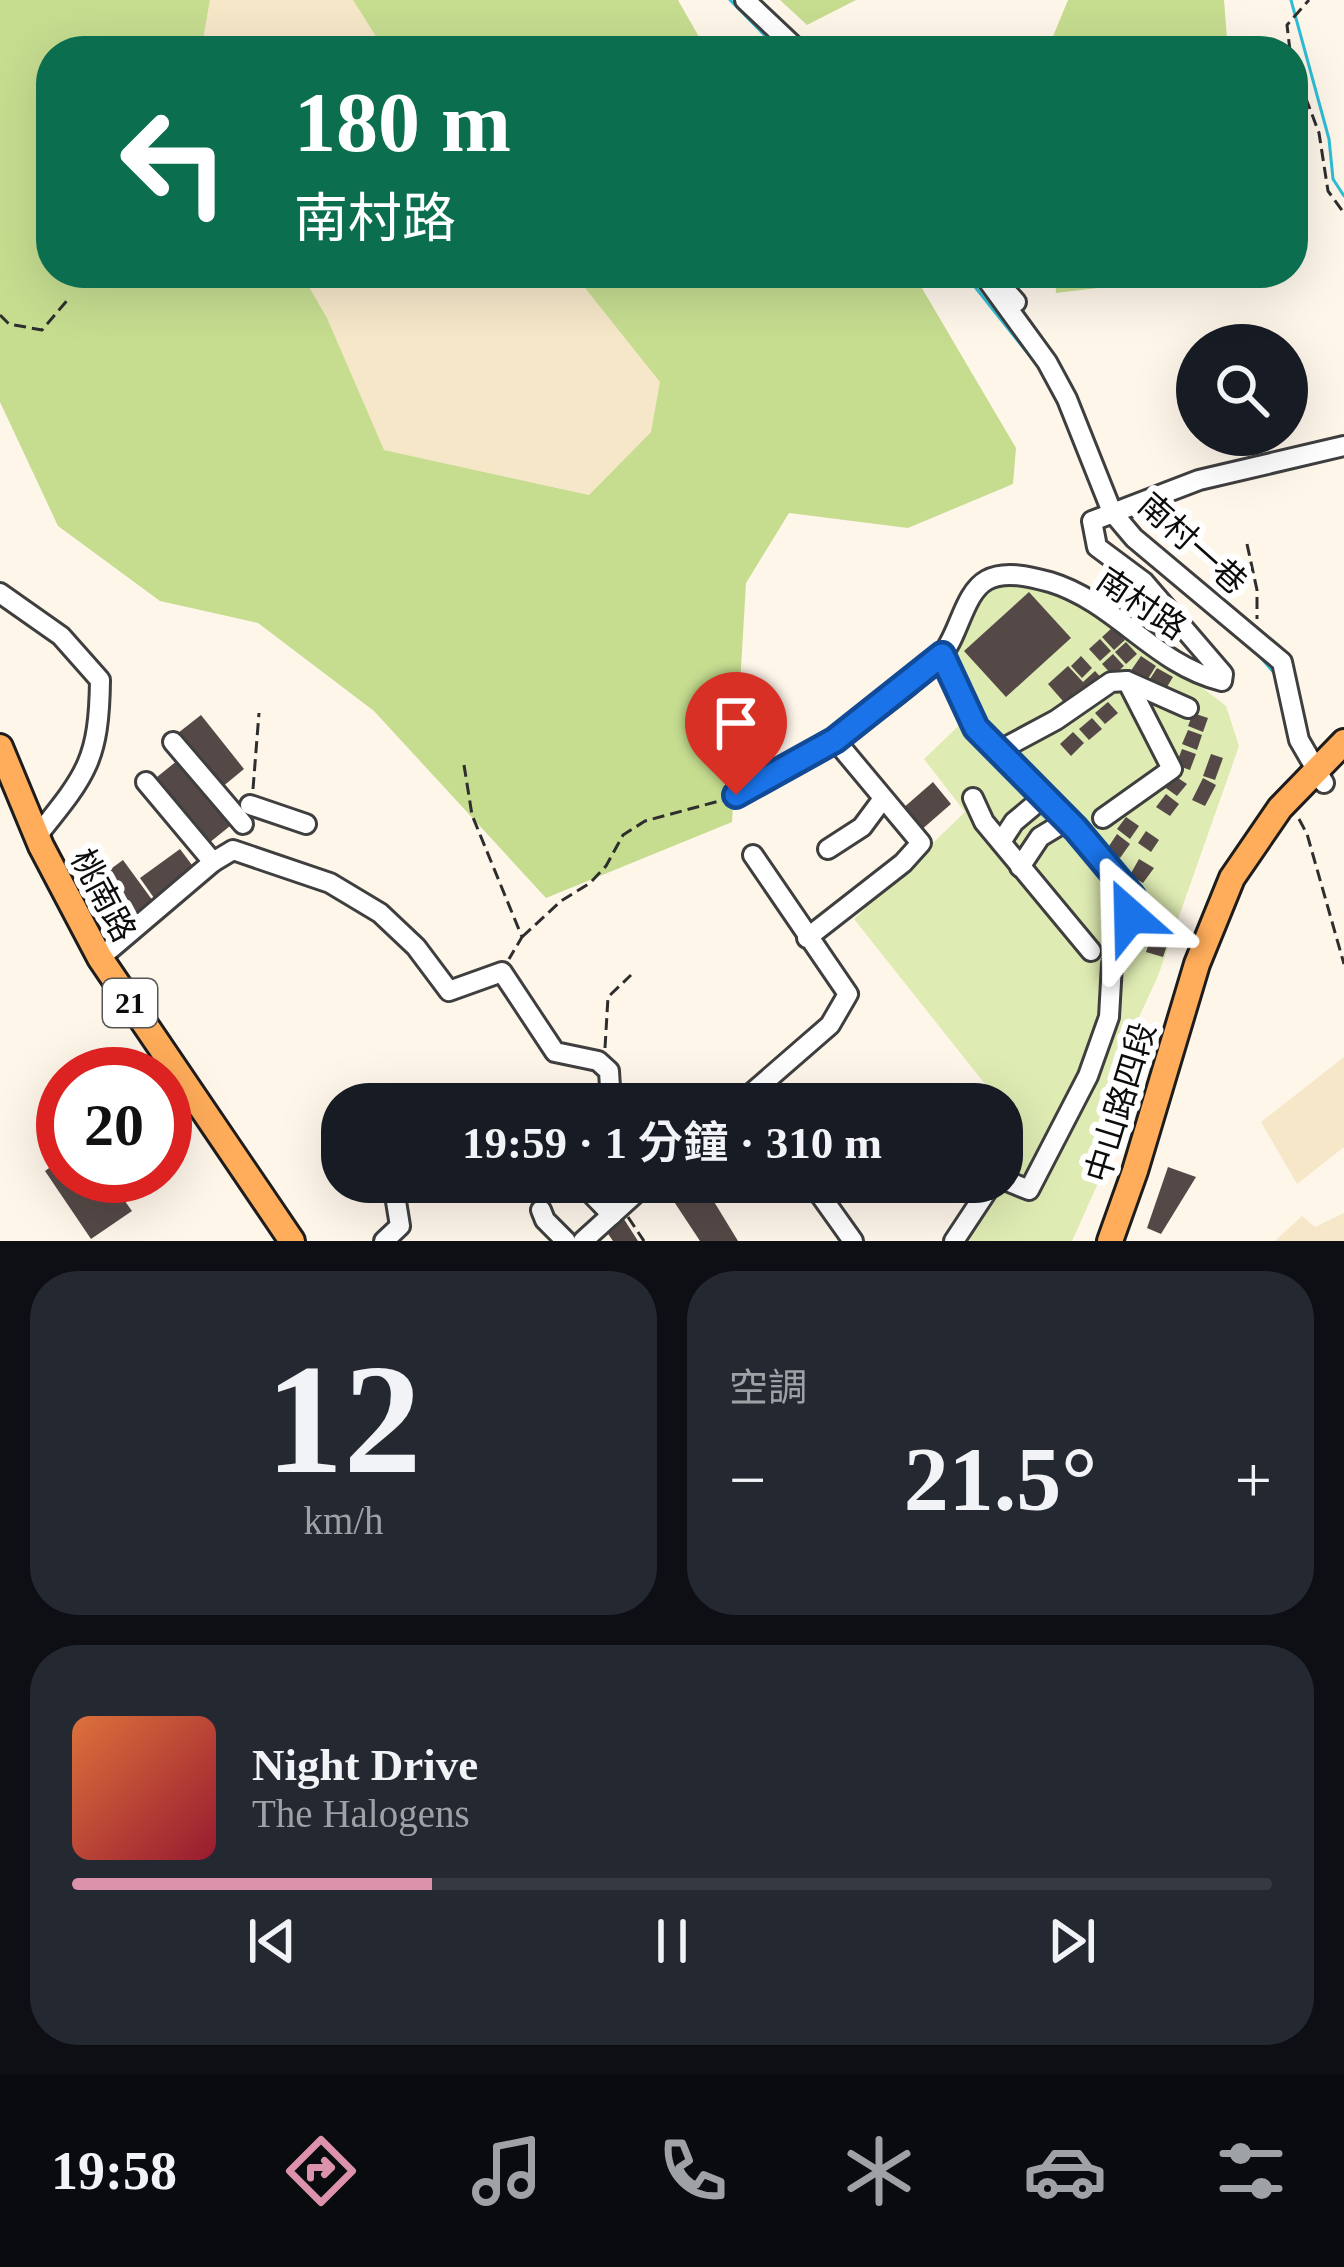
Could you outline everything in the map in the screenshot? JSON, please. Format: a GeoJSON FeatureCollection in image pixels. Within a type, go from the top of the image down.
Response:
{"type":"FeatureCollection","features":[{"type":"Feature","properties":{"kind":"main road","name":"中山路四段"},"geometry":{"type":"LineString","coordinates":[[1126,1241],[1229,915],[1253,868],[1344,742]]}},
{"type":"Feature","properties":{"kind":"main road","name":"桃南路"},"geometry":{"type":"LineString","coordinates":[[0,747],[37,836],[100,958],[292,1241]]}},
{"type":"Feature","properties":{"kind":"main road","name":"中山路四段"},"geometry":{"type":"LineString","coordinates":[[1110,1241],[1222,899],[1259,834],[1319,776],[1344,763]]}},
{"type":"Feature","properties":{"kind":"street"},"geometry":{"type":"LineString","coordinates":[[746,0],[783,36]]}},
{"type":"Feature","properties":{"kind":"street","name":"南村一巷"},"geometry":{"type":"LineString","coordinates":[[1004,288],[1046,340],[1047,362],[1067,399],[1112,512],[1134,538],[1282,662],[1299,740],[1319,776]]}},
{"type":"Feature","properties":{"kind":"street"},"geometry":{"type":"LineString","coordinates":[[1112,512],[1199,479],[1344,446]]}},
{"type":"Feature","properties":{"kind":"street","name":"南村路"},"geometry":{"type":"LineString","coordinates":[[736,795],[835,740],[942,655],[981,583],[995,576],[1050,582],[1088,597],[1160,653],[1198,675],[1222,681],[1223,674],[1144,582],[1097,547],[1092,521],[1112,512]]}},
{"type":"Feature","properties":{"kind":"street"},"geometry":{"type":"LineString","coordinates":[[0,593],[61,636],[100,680],[99,730],[83,778],[37,836]]}},
{"type":"Feature","properties":{"kind":"street"},"geometry":{"type":"LineString","coordinates":[[942,655],[976,728],[1068,820],[1132,896],[1130,916],[1112,964],[1109,1017],[1088,1076],[1029,1190],[1023,1188]]}},
{"type":"Feature","properties":{"kind":"street"},"geometry":{"type":"LineString","coordinates":[[1000,750],[1056,720],[1111,682],[1127,681],[1188,708]]}},
{"type":"Feature","properties":{"kind":"street"},"geometry":{"type":"LineString","coordinates":[[1103,818],[1172,769],[1127,681]]}},
{"type":"Feature","properties":{"kind":"street"},"geometry":{"type":"LineString","coordinates":[[808,938],[903,863],[921,843],[835,740]]}},
{"type":"Feature","properties":{"kind":"street"},"geometry":{"type":"LineString","coordinates":[[173,742],[248,809],[306,824]]}},
{"type":"Feature","properties":{"kind":"street"},"geometry":{"type":"LineString","coordinates":[[146,782],[213,862]]}},
{"type":"Feature","properties":{"kind":"street"},"geometry":{"type":"LineString","coordinates":[[1001,842],[1014,822],[1045,796]]}},
{"type":"Feature","properties":{"kind":"street"},"geometry":{"type":"LineString","coordinates":[[974,799],[984,822],[1091,951]]}},
{"type":"Feature","properties":{"kind":"street"},"geometry":{"type":"LineString","coordinates":[[828,849],[862,827],[882,800]]}},
{"type":"Feature","properties":{"kind":"street"},"geometry":{"type":"LineString","coordinates":[[100,958],[232,850],[248,809]]}},
{"type":"Feature","properties":{"kind":"street"},"geometry":{"type":"LineString","coordinates":[[1020,866],[1040,837],[1068,820]]}},
{"type":"Feature","properties":{"kind":"street"},"geometry":{"type":"LineString","coordinates":[[232,850],[330,883],[380,913],[416,947],[449,991],[502,972],[555,1052],[598,1061],[609,1071],[610,1083]]}},
{"type":"Feature","properties":{"kind":"street"},"geometry":{"type":"LineString","coordinates":[[753,855],[848,994],[830,1025],[767,1083]]}},
{"type":"Feature","properties":{"kind":"street"},"geometry":{"type":"LineString","coordinates":[[384,1241],[400,1226],[396,1203]]}},
{"type":"Feature","properties":{"kind":"street"},"geometry":{"type":"LineString","coordinates":[[607,1203],[616,1210]]}},
{"type":"Feature","properties":{"kind":"street"},"geometry":{"type":"LineString","coordinates":[[583,1241],[622,1203]]}},
{"type":"Feature","properties":{"kind":"street"},"geometry":{"type":"LineString","coordinates":[[827,1203],[853,1241]]}},
{"type":"Feature","properties":{"kind":"street"},"geometry":{"type":"LineString","coordinates":[[954,1241],[979,1203]]}},
{"type":"Feature","properties":{"kind":"street"},"geometry":{"type":"LineString","coordinates":[[541,1210],[566,1241]]}},
{"type":"Feature","properties":{"kind":"path"},"geometry":{"type":"LineString","coordinates":[[1288,36],[1287,25],[1307,1]]}},
{"type":"Feature","properties":{"kind":"path"},"geometry":{"type":"LineString","coordinates":[[1308,104],[1319,133],[1328,191],[1344,213]]}},
{"type":"Feature","properties":{"kind":"path"},"geometry":{"type":"LineString","coordinates":[[0,315],[22,329],[42,330],[70,297]]}},
{"type":"Feature","properties":{"kind":"path"},"geometry":{"type":"LineString","coordinates":[[1246,544],[1257,590],[1259,641]]}},
{"type":"Feature","properties":{"kind":"path"},"geometry":{"type":"LineString","coordinates":[[248,809],[259,713]]}},
{"type":"Feature","properties":{"kind":"path"},"geometry":{"type":"LineString","coordinates":[[464,765],[472,815],[522,938]]}},
{"type":"Feature","properties":{"kind":"path"},"geometry":{"type":"LineString","coordinates":[[502,972],[522,938],[606,866],[623,835],[645,821],[736,795]]}},
{"type":"Feature","properties":{"kind":"path"},"geometry":{"type":"LineString","coordinates":[[1295,812],[1307,834],[1344,964]]}},
{"type":"Feature","properties":{"kind":"path"},"geometry":{"type":"LineString","coordinates":[[604,1066],[608,997],[631,975]]}},
{"type":"Feature","properties":{"kind":"path"},"geometry":{"type":"LineString","coordinates":[[616,1210],[644,1241]]}},
{"type":"Feature","properties":{"kind":"shaded area"},"geometry":{"type":"Polygon","coordinates":[[[210,0],[353,0],[376,36],[204,36],[210,0]]]}},
{"type":"Feature","properties":{"kind":"shaded area"},"geometry":{"type":"Polygon","coordinates":[[[310,288],[585,288],[661,382],[652,431],[589,495],[383,450],[310,288]]]}},
{"type":"Feature","properties":{"kind":"shaded area"},"geometry":{"type":"Polygon","coordinates":[[[1344,1057],[1344,1147],[1297,1184],[1261,1122],[1344,1057]]]}},
{"type":"Feature","properties":{"kind":"shaded area"},"geometry":{"type":"Polygon","coordinates":[[[1344,1213],[1344,1241],[1275,1241],[1302,1216],[1315,1227],[1344,1213]]]}},
{"type":"Feature","properties":{"kind":"green space"},"geometry":{"type":"Polygon","coordinates":[[[0,0],[210,0],[204,36],[36,36],[36,288],[310,288],[384,450],[589,495],[651,432],[660,382],[585,288],[922,288],[1016,448],[1013,484],[908,528],[789,513],[746,583],[732,822],[546,898],[374,711],[258,623],[160,601],[58,526],[0,402],[0,0]]]}},
{"type":"Feature","properties":{"kind":"green space"},"geometry":{"type":"Polygon","coordinates":[[[353,0],[678,0],[698,36],[376,36],[353,0]]]}},
{"type":"Feature","properties":{"kind":"green space"},"geometry":{"type":"Polygon","coordinates":[[[780,0],[856,0],[807,25],[780,0]]]}},
{"type":"Feature","properties":{"kind":"green space"},"geometry":{"type":"Polygon","coordinates":[[[1068,0],[1224,0],[1227,36],[1053,36],[1068,0]]]}},
{"type":"Feature","properties":{"kind":"green space"},"geometry":{"type":"Polygon","coordinates":[[[1056,288],[1098,288],[1056,293],[1056,288]]]}},
{"type":"Feature","properties":{"kind":"green space"},"geometry":{"type":"Polygon","coordinates":[[[1021,581],[1053,589],[1111,617],[1226,706],[1239,746],[1158,976],[1097,1108],[1126,1121],[1072,1241],[970,1241],[975,1203],[1023,1203],[1023,1083],[984,1083],[854,919],[965,812],[924,759],[972,713],[947,658],[981,589],[1021,581]]]}},
{"type":"Feature","properties":{"kind":"building"},"geometry":{"type":"Polygon","coordinates":[[[1029,592],[1071,638],[1006,697],[964,651],[1029,592]]]}},
{"type":"Feature","properties":{"kind":"building"},"geometry":{"type":"Polygon","coordinates":[[[1113,627],[1125,640],[1114,650],[1102,637],[1113,627]]]}},
{"type":"Feature","properties":{"kind":"building"},"geometry":{"type":"Polygon","coordinates":[[[1100,639],[1111,651],[1100,661],[1089,649],[1100,639]]]}},
{"type":"Feature","properties":{"kind":"building"},"geometry":{"type":"Polygon","coordinates":[[[1126,642],[1137,654],[1126,664],[1115,652],[1126,642]]]}},
{"type":"Feature","properties":{"kind":"building"},"geometry":{"type":"Polygon","coordinates":[[[1113,654],[1124,666],[1113,676],[1102,664],[1113,654]]]}},
{"type":"Feature","properties":{"kind":"building"},"geometry":{"type":"Polygon","coordinates":[[[1081,656],[1092,668],[1082,678],[1071,666],[1081,656]]]}},
{"type":"Feature","properties":{"kind":"building"},"geometry":{"type":"Polygon","coordinates":[[[1141,656],[1156,666],[1146,682],[1130,672],[1141,656]]]}},
{"type":"Feature","properties":{"kind":"building"},"geometry":{"type":"Polygon","coordinates":[[[1068,666],[1083,682],[1095,671],[1106,683],[1069,708],[1048,684],[1068,666]]]}},
{"type":"Feature","properties":{"kind":"building"},"geometry":{"type":"Polygon","coordinates":[[[1157,668],[1173,677],[1164,692],[1148,682],[1157,668]]]}},
{"type":"Feature","properties":{"kind":"building"},"geometry":{"type":"Polygon","coordinates":[[[1108,702],[1118,713],[1105,724],[1095,713],[1108,702]]]}},
{"type":"Feature","properties":{"kind":"building"},"geometry":{"type":"Polygon","coordinates":[[[1193,713],[1208,718],[1203,732],[1188,726],[1193,713]]]}},
{"type":"Feature","properties":{"kind":"building"},"geometry":{"type":"Polygon","coordinates":[[[201,715],[244,769],[221,788],[178,733],[201,715]]]}},
{"type":"Feature","properties":{"kind":"building"},"geometry":{"type":"Polygon","coordinates":[[[1092,718],[1102,729],[1089,740],[1079,729],[1092,718]]]}},
{"type":"Feature","properties":{"kind":"building"},"geometry":{"type":"Polygon","coordinates":[[[1188,730],[1202,735],[1197,750],[1182,744],[1188,730]]]}},
{"type":"Feature","properties":{"kind":"building"},"geometry":{"type":"Polygon","coordinates":[[[1073,732],[1084,743],[1071,756],[1060,744],[1073,732]]]}},
{"type":"Feature","properties":{"kind":"building"},"geometry":{"type":"Polygon","coordinates":[[[1182,749],[1196,754],[1190,770],[1176,765],[1182,749]]]}},
{"type":"Feature","properties":{"kind":"building"},"geometry":{"type":"Polygon","coordinates":[[[1211,754],[1223,758],[1215,780],[1203,776],[1211,754]]]}},
{"type":"Feature","properties":{"kind":"building"},"geometry":{"type":"Polygon","coordinates":[[[178,760],[230,826],[209,843],[157,777],[178,760]]]}},
{"type":"Feature","properties":{"kind":"building"},"geometry":{"type":"Polygon","coordinates":[[[1172,774],[1187,784],[1177,796],[1163,786],[1172,774]]]}},
{"type":"Feature","properties":{"kind":"building"},"geometry":{"type":"Polygon","coordinates":[[[1203,778],[1216,785],[1205,806],[1192,800],[1203,778]]]}},
{"type":"Feature","properties":{"kind":"building"},"geometry":{"type":"Polygon","coordinates":[[[933,782],[951,804],[920,831],[902,809],[933,782]]]}},
{"type":"Feature","properties":{"kind":"building"},"geometry":{"type":"Polygon","coordinates":[[[1166,794],[1179,804],[1170,816],[1156,807],[1166,794]]]}},
{"type":"Feature","properties":{"kind":"building"},"geometry":{"type":"Polygon","coordinates":[[[1126,817],[1139,826],[1130,839],[1117,829],[1126,817]]]}},
{"type":"Feature","properties":{"kind":"building"},"geometry":{"type":"Polygon","coordinates":[[[1146,831],[1159,840],[1151,852],[1138,843],[1146,831]]]}},
{"type":"Feature","properties":{"kind":"building"},"geometry":{"type":"Polygon","coordinates":[[[1117,834],[1130,844],[1120,858],[1107,849],[1117,834]]]}},
{"type":"Feature","properties":{"kind":"building"},"geometry":{"type":"Polygon","coordinates":[[[180,849],[195,869],[154,898],[140,878],[180,849]]]}},
{"type":"Feature","properties":{"kind":"building"},"geometry":{"type":"Polygon","coordinates":[[[1139,859],[1154,868],[1143,883],[1130,875],[1139,859]]]}},
{"type":"Feature","properties":{"kind":"building"},"geometry":{"type":"Polygon","coordinates":[[[123,860],[153,901],[119,925],[90,884],[123,860]]]}},
{"type":"Feature","properties":{"kind":"building"},"geometry":{"type":"Polygon","coordinates":[[[1158,916],[1175,922],[1163,957],[1146,952],[1158,916]]]}},
{"type":"Feature","properties":{"kind":"building"},"geometry":{"type":"Polygon","coordinates":[[[1168,1167],[1196,1177],[1161,1234],[1147,1228],[1168,1167]]]}},
{"type":"Feature","properties":{"kind":"building"},"geometry":{"type":"Polygon","coordinates":[[[67,1203],[126,1203],[132,1211],[91,1239],[67,1203]]]}},
{"type":"Feature","properties":{"kind":"building"},"geometry":{"type":"Polygon","coordinates":[[[675,1203],[715,1203],[738,1241],[700,1241],[675,1203]]]}},
{"type":"Feature","properties":{"kind":"building"},"geometry":{"type":"Polygon","coordinates":[[[620,1213],[638,1241],[613,1241],[604,1228],[620,1213]]]}},
{"type":"Feature","properties":{"kind":"waterway"},"geometry":{"type":"LineString","coordinates":[[730,0],[765,36]]}},
{"type":"Feature","properties":{"kind":"waterway"},"geometry":{"type":"LineString","coordinates":[[1291,0],[1301,36]]}},
{"type":"Feature","properties":{"kind":"waterway"},"geometry":{"type":"LineString","coordinates":[[1308,62],[1329,139],[1333,179],[1344,196]]}},
{"type":"Feature","properties":{"kind":"waterway"},"geometry":{"type":"LineString","coordinates":[[976,288],[1041,370]]}},
{"type":"Feature","properties":{"kind":"waterway"},"geometry":{"type":"LineString","coordinates":[[1082,460],[1099,507]]}},
{"type":"Feature","properties":{"kind":"waterway"},"geometry":{"type":"LineString","coordinates":[[1108,520],[1124,541]]}},
{"type":"Feature","properties":{"kind":"waterway"},"geometry":{"type":"LineString","coordinates":[[1131,547],[1184,591]]}},
{"type":"Feature","properties":{"kind":"waterway"},"geometry":{"type":"LineString","coordinates":[[1255,651],[1276,675]]}},
{"type":"Feature","properties":{"kind":"route"},"geometry":{"type":"LineString","coordinates":[[736,795],[835,740],[942,655],[976,728],[1076,829],[1132,896],[1130,916]]}}]}
